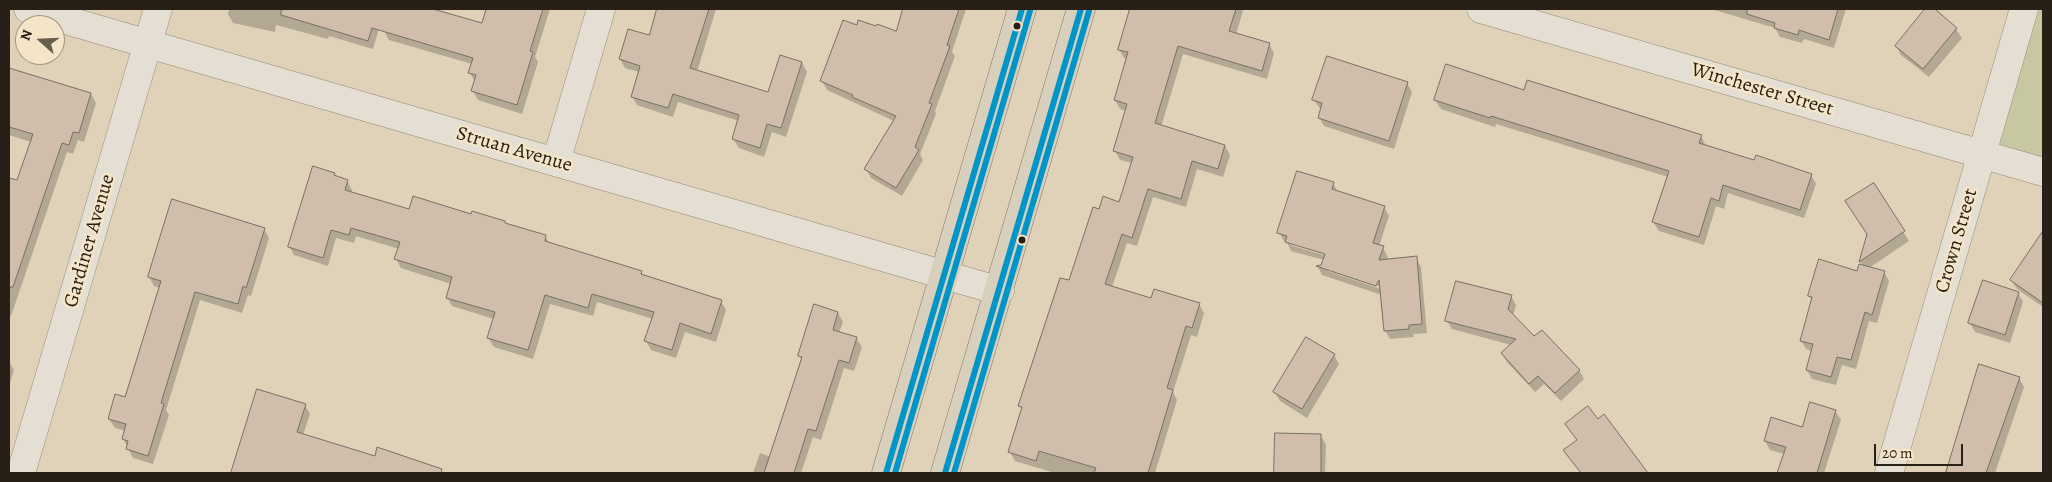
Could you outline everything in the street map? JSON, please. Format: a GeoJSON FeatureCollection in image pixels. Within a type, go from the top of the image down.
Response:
{"type":"FeatureCollection","features":[{"type":"Feature","properties":{"kind":"main road"},"geometry":{"type":"LineString","coordinates":[[886,473],[1022,9]]}},
{"type":"Feature","properties":{"kind":"main road"},"geometry":{"type":"LineString","coordinates":[[945,473],[1000,291],[1081,9]]}},
{"type":"Feature","properties":{"kind":"street","name":"Struan Avenue"},"geometry":{"type":"LineString","coordinates":[[28,9],[1000,291]]}},
{"type":"Feature","properties":{"kind":"street","name":"Gardiner Avenue"},"geometry":{"type":"LineString","coordinates":[[22,473],[158,9]]}},
{"type":"Feature","properties":{"kind":"street"},"geometry":{"type":"LineString","coordinates":[[556,162],[601,9]]}},
{"type":"Feature","properties":{"kind":"street","name":"Winchester Street"},"geometry":{"type":"LineString","coordinates":[[1481,9],[2043,172]]}},
{"type":"Feature","properties":{"kind":"street","name":"Crown Street"},"geometry":{"type":"LineString","coordinates":[[1890,473],[2024,9]]}},
{"type":"Feature","properties":{"kind":"green space"},"geometry":{"type":"Polygon","coordinates":[[[2024,9],[2043,9],[2043,166],[1983,149],[2024,9]]]}},
{"type":"Feature","properties":{"kind":"building"},"geometry":{"type":"Polygon","coordinates":[[[282,9],[433,9],[482,23],[486,9],[543,9],[530,51],[533,52],[517,105],[471,91],[476,75],[468,73],[473,58],[372,28],[368,41],[281,15],[282,9]]]}},
{"type":"Feature","properties":{"kind":"building"},"geometry":{"type":"Polygon","coordinates":[[[657,9],[709,9],[690,68],[768,92],[780,55],[802,62],[781,128],[767,124],[760,148],[732,139],[739,115],[673,94],[668,108],[631,97],[640,66],[619,59],[628,29],[649,35],[657,9]]]}},
{"type":"Feature","properties":{"kind":"building"},"geometry":{"type":"Polygon","coordinates":[[[903,9],[959,9],[947,45],[950,46],[929,103],[932,104],[915,147],[919,150],[896,188],[864,169],[896,116],[820,81],[843,20],[857,25],[858,20],[896,31],[903,9]]]}},
{"type":"Feature","properties":{"kind":"building"},"geometry":{"type":"Polygon","coordinates":[[[1130,9],[1236,9],[1229,31],[1270,43],[1262,71],[1178,46],[1155,123],[1225,145],[1218,169],[1192,161],[1181,199],[1148,189],[1132,238],[1122,234],[1105,284],[1151,298],[1154,289],[1200,303],[1192,328],[1186,326],[1167,388],[1173,390],[1148,473],[1094,473],[1096,468],[1039,451],[1036,461],[1008,452],[1022,407],[1018,406],[1060,278],[1069,280],[1093,207],[1099,209],[1103,196],[1119,202],[1133,157],[1113,151],[1127,104],[1114,100],[1128,52],[1118,50],[1130,9]]]}},
{"type":"Feature","properties":{"kind":"building"},"geometry":{"type":"Polygon","coordinates":[[[1748,9],[1838,9],[1829,40],[1799,30],[1798,35],[1774,28],[1775,23],[1747,14],[1748,9]]]}},
{"type":"Feature","properties":{"kind":"building"},"geometry":{"type":"Polygon","coordinates":[[[1925,9],[1935,9],[1957,28],[1923,69],[1895,46],[1925,9]]]}},
{"type":"Feature","properties":{"kind":"building"},"geometry":{"type":"Polygon","coordinates":[[[1327,56],[1408,82],[1389,141],[1318,118],[1322,103],[1312,100],[1327,56]]]}},
{"type":"Feature","properties":{"kind":"building"},"geometry":{"type":"Polygon","coordinates":[[[1446,64],[1524,90],[1527,80],[1702,135],[1699,143],[1754,160],[1756,155],[1812,174],[1800,210],[1723,185],[1719,201],[1711,198],[1699,237],[1652,222],[1669,171],[1434,100],[1446,64]]]}},
{"type":"Feature","properties":{"kind":"building"},"geometry":{"type":"Polygon","coordinates":[[[9,68],[91,93],[79,133],[73,132],[69,145],[62,143],[13,287],[9,287],[9,178],[17,180],[33,134],[9,127],[9,68]]]}},
{"type":"Feature","properties":{"kind":"building"},"geometry":{"type":"Polygon","coordinates":[[[313,166],[335,173],[334,175],[348,180],[345,190],[409,209],[413,196],[471,214],[472,211],[546,235],[545,241],[642,271],[641,274],[722,300],[711,334],[680,323],[672,350],[644,341],[654,312],[592,294],[588,308],[545,295],[528,350],[487,338],[495,312],[446,298],[452,277],[394,259],[400,242],[351,228],[349,235],[331,230],[323,258],[288,247],[313,166]]]}},
{"type":"Feature","properties":{"kind":"building"},"geometry":{"type":"Polygon","coordinates":[[[1297,171],[1334,182],[1332,189],[1385,206],[1373,243],[1384,246],[1379,260],[1417,256],[1422,324],[1409,325],[1409,329],[1384,331],[1379,280],[1376,286],[1316,266],[1321,265],[1325,254],[1285,242],[1287,236],[1277,233],[1297,171]]]}},
{"type":"Feature","properties":{"kind":"building"},"geometry":{"type":"Polygon","coordinates":[[[1874,183],[1905,231],[1859,262],[1867,234],[1845,201],[1874,183]]]}},
{"type":"Feature","properties":{"kind":"building"},"geometry":{"type":"Polygon","coordinates":[[[172,199],[265,228],[246,288],[243,286],[238,304],[195,292],[161,403],[164,404],[148,456],[126,449],[128,441],[122,439],[126,424],[108,419],[115,394],[125,397],[161,281],[148,277],[172,199]]]}},
{"type":"Feature","properties":{"kind":"building"},"geometry":{"type":"Polygon","coordinates":[[[2043,231],[2043,303],[2010,280],[2043,231]]]}},
{"type":"Feature","properties":{"kind":"building"},"geometry":{"type":"Polygon","coordinates":[[[1819,259],[1857,271],[1859,264],[1885,271],[1872,315],[1865,312],[1851,360],[1837,357],[1831,377],[1806,370],[1813,344],[1800,341],[1812,297],[1808,296],[1819,259]]]}},
{"type":"Feature","properties":{"kind":"building"},"geometry":{"type":"Polygon","coordinates":[[[1983,280],[2019,292],[2005,335],[1968,323],[1983,280]]]}},
{"type":"Feature","properties":{"kind":"building"},"geometry":{"type":"Polygon","coordinates":[[[1456,281],[1512,295],[1508,309],[1534,336],[1542,330],[1580,370],[1555,393],[1538,376],[1529,384],[1501,353],[1516,339],[1445,321],[1456,281]]]}},
{"type":"Feature","properties":{"kind":"building"},"geometry":{"type":"Polygon","coordinates":[[[814,304],[838,312],[833,330],[857,337],[849,363],[839,360],[816,431],[808,429],[794,473],[764,473],[802,357],[798,356],[814,304]]]}},
{"type":"Feature","properties":{"kind":"building"},"geometry":{"type":"Polygon","coordinates":[[[1306,337],[1335,354],[1302,409],[1273,392],[1306,337]]]}},
{"type":"Feature","properties":{"kind":"building"},"geometry":{"type":"Polygon","coordinates":[[[1979,364],[2020,377],[1986,473],[1946,473],[1979,364]]]}},
{"type":"Feature","properties":{"kind":"building"},"geometry":{"type":"Polygon","coordinates":[[[257,389],[306,404],[297,432],[375,456],[377,447],[442,469],[441,473],[231,473],[257,389]]]}},
{"type":"Feature","properties":{"kind":"building"},"geometry":{"type":"Polygon","coordinates":[[[1810,402],[1836,410],[1817,473],[1777,473],[1786,447],[1764,441],[1771,417],[1802,427],[1810,402]]]}},
{"type":"Feature","properties":{"kind":"building"},"geometry":{"type":"Polygon","coordinates":[[[1588,406],[1598,419],[1604,414],[1648,473],[1581,473],[1563,450],[1577,440],[1565,424],[1588,406]]]}},
{"type":"Feature","properties":{"kind":"building"},"geometry":{"type":"Polygon","coordinates":[[[1275,433],[1321,434],[1321,473],[1274,473],[1275,433]]]}},
{"type":"Feature","properties":{"kind":"transit line"},"geometry":{"type":"LineString","coordinates":[[886,473],[1022,9]]}},
{"type":"Feature","properties":{"kind":"transit line"},"geometry":{"type":"LineString","coordinates":[[945,473],[1081,9]]}},
{"type":"Feature","properties":{"kind":"transit line"},"geometry":{"type":"LineString","coordinates":[[895,473],[1030,11]]}},
{"type":"Feature","properties":{"kind":"transit line"},"geometry":{"type":"LineString","coordinates":[[954,473],[1089,11]]}}]}
